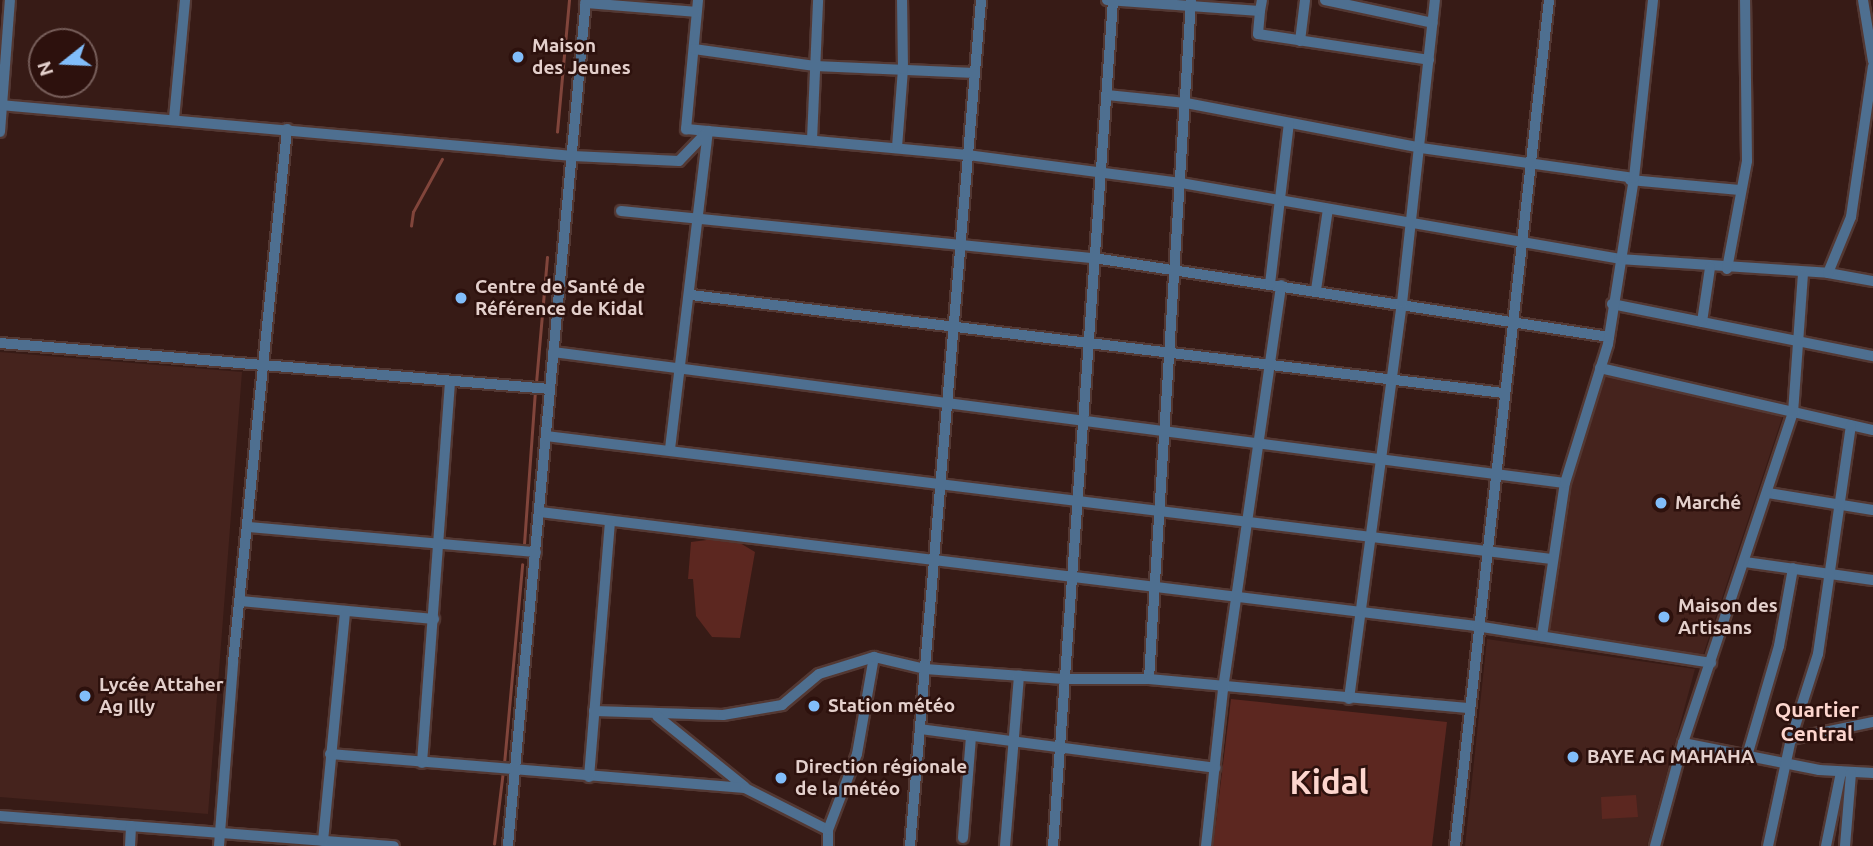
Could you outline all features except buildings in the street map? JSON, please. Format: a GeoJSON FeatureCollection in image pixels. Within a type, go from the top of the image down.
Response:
{"type":"FeatureCollection","features":[{"type":"Feature","properties":{"kind":"street"},"geometry":{"type":"LineString","coordinates":[[0,132],[10,0]]}},
{"type":"Feature","properties":{"kind":"street"},"geometry":{"type":"LineString","coordinates":[[174,120],[185,0]]}},
{"type":"Feature","properties":{"kind":"street"},"geometry":{"type":"LineString","coordinates":[[698,0],[687,129],[897,147],[1181,183],[1521,245],[1619,259],[1710,268],[1828,273],[1873,281]]}},
{"type":"Feature","properties":{"kind":"street"},"geometry":{"type":"LineString","coordinates":[[812,140],[818,0]]}},
{"type":"Feature","properties":{"kind":"street"},"geometry":{"type":"LineString","coordinates":[[897,147],[903,69],[902,0]]}},
{"type":"Feature","properties":{"kind":"street"},"geometry":{"type":"LineString","coordinates":[[910,846],[964,244],[968,155],[981,0]]}},
{"type":"Feature","properties":{"kind":"street"},"geometry":{"type":"LineString","coordinates":[[1107,0],[1261,5],[1258,34],[1429,60]]}},
{"type":"Feature","properties":{"kind":"street"},"geometry":{"type":"LineString","coordinates":[[1053,846],[1113,0]]}},
{"type":"Feature","properties":{"kind":"street"},"geometry":{"type":"LineString","coordinates":[[1300,41],[1305,0]]}},
{"type":"Feature","properties":{"kind":"street"},"geometry":{"type":"LineString","coordinates":[[1325,0],[1433,23]]}},
{"type":"Feature","properties":{"kind":"street"},"geometry":{"type":"LineString","coordinates":[[1349,699],[1402,303],[1436,0]]}},
{"type":"Feature","properties":{"kind":"street"},"geometry":{"type":"LineString","coordinates":[[1455,846],[1476,626],[1533,164],[1549,0]]}},
{"type":"Feature","properties":{"kind":"street"},"geometry":{"type":"LineString","coordinates":[[1542,636],[1565,482],[1609,337],[1632,179],[1653,0]]}},
{"type":"Feature","properties":{"kind":"street"},"geometry":{"type":"LineString","coordinates":[[1727,269],[1747,161],[1745,0]]}},
{"type":"Feature","properties":{"kind":"street"},"geometry":{"type":"LineString","coordinates":[[1863,0],[1873,61]]}},
{"type":"Feature","properties":{"kind":"street"},"geometry":{"type":"LineString","coordinates":[[508,846],[585,2],[696,12]]}},
{"type":"Feature","properties":{"kind":"street"},"geometry":{"type":"LineString","coordinates":[[1149,679],[1191,3]]}},
{"type":"Feature","properties":{"kind":"street"},"geometry":{"type":"LineString","coordinates":[[694,49],[815,66],[975,73]]}},
{"type":"Feature","properties":{"kind":"street"},"geometry":{"type":"LineString","coordinates":[[1828,273],[1851,217],[1869,143],[1873,67]]}},
{"type":"Feature","properties":{"kind":"street"},"geometry":{"type":"LineString","coordinates":[[1107,95],[1186,103],[1421,148],[1632,179],[1740,190]]}},
{"type":"Feature","properties":{"kind":"street"},"geometry":{"type":"LineString","coordinates":[[1,105],[573,156],[678,161],[708,131]]}},
{"type":"Feature","properties":{"kind":"street"},"geometry":{"type":"LineString","coordinates":[[1206,846],[1223,689],[1240,597],[1270,364],[1276,285],[1278,200],[1289,123]]}},
{"type":"Feature","properties":{"kind":"street"},"geometry":{"type":"LineString","coordinates":[[219,846],[240,601],[266,366],[287,129]]}},
{"type":"Feature","properties":{"kind":"street"},"geometry":{"type":"LineString","coordinates":[[670,449],[691,295],[708,131]]}},
{"type":"Feature","properties":{"kind":"street"},"geometry":{"type":"LineString","coordinates":[[1316,290],[1328,209]]}},
{"type":"Feature","properties":{"kind":"street"},"geometry":{"type":"LineString","coordinates":[[621,211],[699,216],[1094,258],[1402,303],[1609,337]]}},
{"type":"Feature","properties":{"kind":"street"},"geometry":{"type":"LineString","coordinates":[[1702,322],[1710,268]]}},
{"type":"Feature","properties":{"kind":"street"},"geometry":{"type":"LineString","coordinates":[[1655,846],[1683,743],[1793,413],[1803,274]]}},
{"type":"Feature","properties":{"kind":"street"},"geometry":{"type":"LineString","coordinates":[[691,295],[1503,393]]}},
{"type":"Feature","properties":{"kind":"street"},"geometry":{"type":"LineString","coordinates":[[1612,304],[1873,356]]}},
{"type":"Feature","properties":{"kind":"street"},"geometry":{"type":"LineString","coordinates":[[0,344],[550,389]]}},
{"type":"Feature","properties":{"kind":"street"},"geometry":{"type":"LineString","coordinates":[[553,352],[1565,482]]}},
{"type":"Feature","properties":{"kind":"street"},"geometry":{"type":"LineString","coordinates":[[1600,368],[1873,430]]}},
{"type":"Feature","properties":{"kind":"street"},"geometry":{"type":"LineString","coordinates":[[422,763],[450,381]]}},
{"type":"Feature","properties":{"kind":"street"},"geometry":{"type":"LineString","coordinates":[[1768,846],[1788,764],[1791,739],[1818,654],[1852,425]]}},
{"type":"Feature","properties":{"kind":"street"},"geometry":{"type":"LineString","coordinates":[[546,436],[1485,548],[1552,559]]}},
{"type":"Feature","properties":{"kind":"street"},"geometry":{"type":"LineString","coordinates":[[1768,493],[1873,510]]}},
{"type":"Feature","properties":{"kind":"street"},"geometry":{"type":"LineString","coordinates":[[540,512],[610,523],[1476,626],[1711,663]]}},
{"type":"Feature","properties":{"kind":"street"},"geometry":{"type":"LineString","coordinates":[[589,777],[610,523]]}},
{"type":"Feature","properties":{"kind":"street"},"geometry":{"type":"LineString","coordinates":[[248,527],[536,552]]}},
{"type":"Feature","properties":{"kind":"street"},"geometry":{"type":"LineString","coordinates":[[1745,562],[1873,580]]}},
{"type":"Feature","properties":{"kind":"street"},"geometry":{"type":"LineString","coordinates":[[1747,756],[1779,646],[1793,568]]}},
{"type":"Feature","properties":{"kind":"street"},"geometry":{"type":"LineString","coordinates":[[240,601],[434,619]]}},
{"type":"Feature","properties":{"kind":"street"},"geometry":{"type":"LineString","coordinates":[[323,841],[345,611]]}},
{"type":"Feature","properties":{"kind":"street"},"geometry":{"type":"LineString","coordinates":[[594,711],[657,716],[723,715],[782,705],[820,674],[874,657],[925,669],[1064,679],[1149,679],[1223,689],[1468,708]]}},
{"type":"Feature","properties":{"kind":"street"},"geometry":{"type":"LineString","coordinates":[[828,846],[828,830],[857,754],[874,657]]}},
{"type":"Feature","properties":{"kind":"street"},"geometry":{"type":"LineString","coordinates":[[1006,846],[1019,676]]}},
{"type":"Feature","properties":{"kind":"street"},"geometry":{"type":"LineString","coordinates":[[657,716],[745,788],[828,830]]}},
{"type":"Feature","properties":{"kind":"street"},"geometry":{"type":"LineString","coordinates":[[1791,739],[1873,722]]}},
{"type":"Feature","properties":{"kind":"street"},"geometry":{"type":"LineString","coordinates":[[920,729],[1215,768]]}},
{"type":"Feature","properties":{"kind":"street"},"geometry":{"type":"LineString","coordinates":[[963,838],[971,736]]}},
{"type":"Feature","properties":{"kind":"street"},"geometry":{"type":"LineString","coordinates":[[1683,743],[1788,764],[1873,773]]}},
{"type":"Feature","properties":{"kind":"street"},"geometry":{"type":"LineString","coordinates":[[330,754],[516,772],[745,788]]}},
{"type":"Feature","properties":{"kind":"street"},"geometry":{"type":"LineString","coordinates":[[1826,846],[1846,772]]}},
{"type":"Feature","properties":{"kind":"street"},"geometry":{"type":"LineString","coordinates":[[1846,772],[1846,846]]}},
{"type":"Feature","properties":{"kind":"street"},"geometry":{"type":"LineString","coordinates":[[0,816],[394,846]]}},
{"type":"Feature","properties":{"kind":"street"},"geometry":{"type":"LineString","coordinates":[[130,846],[131,826]]}},
{"type":"Feature","properties":{"kind":"shaded area"},"geometry":{"type":"Polygon","coordinates":[[[0,352],[242,372],[208,814],[0,797],[0,352]]]}},
{"type":"Feature","properties":{"kind":"shaded area","name":"Marché"},"geometry":{"type":"Polygon","coordinates":[[[1604,373],[1784,412],[1702,658],[1547,631],[1570,481],[1604,373]]]}},
{"type":"Feature","properties":{"kind":"shaded area"},"geometry":{"type":"Polygon","coordinates":[[[730,537],[755,552],[740,638],[712,637],[696,616],[693,579],[688,579],[691,542],[730,537]]]}},
{"type":"Feature","properties":{"kind":"shaded area","name":"BAYE AG MAHAHA"},"geometry":{"type":"Polygon","coordinates":[[[1487,639],[1695,669],[1647,846],[1465,846],[1487,639]]]}},
{"type":"Feature","properties":{"kind":"shaded area"},"geometry":{"type":"Polygon","coordinates":[[[1231,699],[1447,722],[1432,846],[1213,846],[1231,699]]]}},
{"type":"Feature","properties":{"kind":"shaded area"},"geometry":{"type":"Polygon","coordinates":[[[1636,795],[1638,817],[1602,819],[1601,797],[1636,795]]]}},
{"type":"Feature","properties":{"kind":"waterway"},"geometry":{"type":"LineString","coordinates":[[557,132],[569,0]]}},
{"type":"Feature","properties":{"kind":"waterway"},"geometry":{"type":"LineString","coordinates":[[411,226],[413,212],[442,159]]}},
{"type":"Feature","properties":{"kind":"waterway"},"geometry":{"type":"LineString","coordinates":[[536,383],[547,257]]}},
{"type":"Feature","properties":{"kind":"waterway"},"geometry":{"type":"LineString","coordinates":[[524,544],[535,392]]}},
{"type":"Feature","properties":{"kind":"waterway"},"geometry":{"type":"LineString","coordinates":[[504,764],[522,565]]}},
{"type":"Feature","properties":{"kind":"waterway"},"geometry":{"type":"LineString","coordinates":[[494,844],[503,771]]}},
{"type":"Feature","properties":{"kind":"place","name":"Maison des Jeunes"},"geometry":{"type":"Point","coordinates":[518,57]}},
{"type":"Feature","properties":{"kind":"place","name":"Centre de Santé de Référence de Kidal"},"geometry":{"type":"Point","coordinates":[461,298]}},
{"type":"Feature","properties":{"kind":"place","name":"Marché"},"geometry":{"type":"Point","coordinates":[1661,503]}},
{"type":"Feature","properties":{"kind":"place","name":"Maison des Artisans"},"geometry":{"type":"Point","coordinates":[1664,617]}},
{"type":"Feature","properties":{"kind":"place","name":"Lycée Attaher Ag Illy"},"geometry":{"type":"Point","coordinates":[85,696]}},
{"type":"Feature","properties":{"kind":"place","name":"Station météo"},"geometry":{"type":"Point","coordinates":[814,706]}},
{"type":"Feature","properties":{"kind":"place","name":"BAYE AG MAHAHA"},"geometry":{"type":"Point","coordinates":[1573,757]}},
{"type":"Feature","properties":{"kind":"place","name":"Direction régionale de la météo"},"geometry":{"type":"Point","coordinates":[781,778]}},
{"type":"Feature","properties":{"kind":"district","name":"Quartier Central"},"geometry":{"type":"Point","coordinates":[1817,721]}},
{"type":"Feature","properties":{"kind":"district","name":"Kidal"},"geometry":{"type":"Point","coordinates":[1329,782]}}]}
